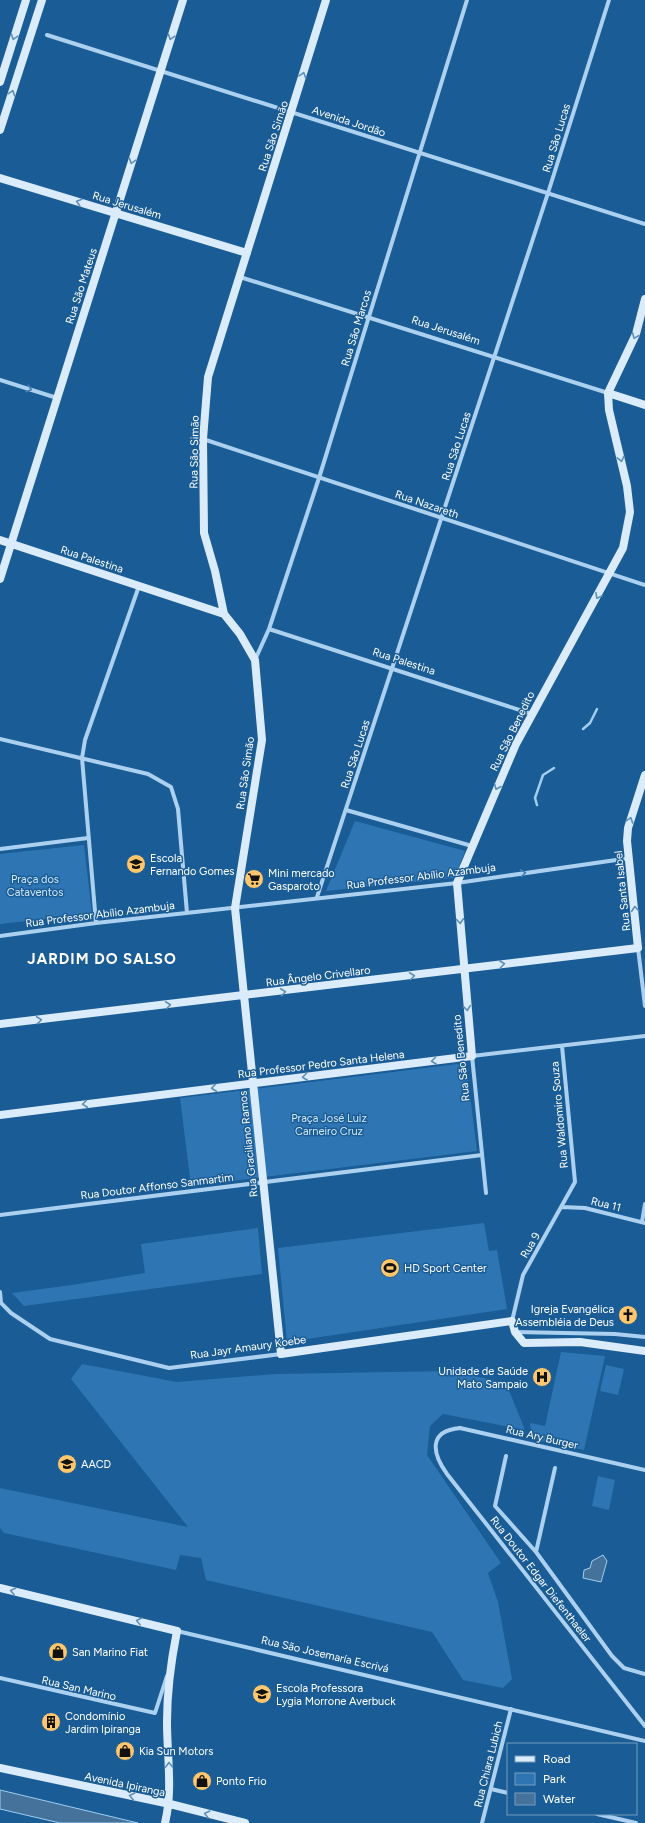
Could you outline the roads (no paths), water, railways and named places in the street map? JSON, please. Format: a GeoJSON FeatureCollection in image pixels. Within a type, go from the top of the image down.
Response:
{"type":"FeatureCollection","features":[{"type":"Feature","properties":{"kind":"street"},"geometry":{"type":"LineString","coordinates":[[0,82],[26,0]]}},
{"type":"Feature","properties":{"kind":"street"},"geometry":{"type":"LineString","coordinates":[[0,130],[42,0]]}},
{"type":"Feature","properties":{"kind":"street","name":"Rua São Mateus"},"geometry":{"type":"LineString","coordinates":[[0,579],[183,0]]}},
{"type":"Feature","properties":{"kind":"street","name":"Rua São Simão"},"geometry":{"type":"LineString","coordinates":[[235,908],[262,740],[255,660],[240,634],[224,614],[215,570],[204,533],[203,439],[208,377],[326,0]]}},
{"type":"Feature","properties":{"kind":"street","name":"Rua São Marcos"},"geometry":{"type":"LineString","coordinates":[[255,660],[269,629],[319,478],[467,0]]}},
{"type":"Feature","properties":{"kind":"street","name":"Rua São Lucas"},"geometry":{"type":"LineString","coordinates":[[317,897],[495,357],[609,0]]}},
{"type":"Feature","properties":{"kind":"street","name":"Avenida Jordão"},"geometry":{"type":"LineString","coordinates":[[47,36],[645,224]]}},
{"type":"Feature","properties":{"kind":"street","name":"Rua Jerusalém"},"geometry":{"type":"LineString","coordinates":[[0,178],[247,253]]}},
{"type":"Feature","properties":{"kind":"street","name":"Rua Jerusalém"},"geometry":{"type":"LineString","coordinates":[[240,277],[645,405]]}},
{"type":"Feature","properties":{"kind":"street"},"geometry":{"type":"LineString","coordinates":[[608,393],[636,334],[645,299]]}},
{"type":"Feature","properties":{"kind":"street"},"geometry":{"type":"LineString","coordinates":[[0,380],[57,398]]}},
{"type":"Feature","properties":{"kind":"street","name":"Rua São Benedito"},"geometry":{"type":"LineString","coordinates":[[486,1193],[463,969],[456,882],[516,744],[610,575],[623,548],[630,512],[627,486],[610,410],[608,393]]}},
{"type":"Feature","properties":{"kind":"street","name":"Rua Nazareth"},"geometry":{"type":"LineString","coordinates":[[203,439],[610,575],[645,585]]}},
{"type":"Feature","properties":{"kind":"street","name":"Rua Palestina"},"geometry":{"type":"LineString","coordinates":[[0,540],[224,614]]}},
{"type":"Feature","properties":{"kind":"street"},"geometry":{"type":"LineString","coordinates":[[96,923],[82,758],[85,740],[139,586]]}},
{"type":"Feature","properties":{"kind":"street","name":"Rua Palestina"},"geometry":{"type":"LineString","coordinates":[[269,629],[532,714]]}},
{"type":"Feature","properties":{"kind":"street"},"geometry":{"type":"LineString","coordinates":[[0,739],[148,774],[171,787],[178,809],[187,913]]}},
{"type":"Feature","properties":{"kind":"street","name":"Rua Santa Isabel"},"geometry":{"type":"LineString","coordinates":[[645,775],[628,828],[627,841],[645,1006]]}},
{"type":"Feature","properties":{"kind":"street"},"geometry":{"type":"LineString","coordinates":[[346,810],[472,846]]}},
{"type":"Feature","properties":{"kind":"street"},"geometry":{"type":"LineString","coordinates":[[0,849],[88,838]]}},
{"type":"Feature","properties":{"kind":"street","name":"Rua Professor Abílio Azambuja"},"geometry":{"type":"LineString","coordinates":[[0,936],[96,923],[456,882],[630,858]]}},
{"type":"Feature","properties":{"kind":"street","name":"Rua Graciliano Ramos"},"geometry":{"type":"LineString","coordinates":[[235,908],[281,1354]]}},
{"type":"Feature","properties":{"kind":"street","name":"Rua Ângelo Crivellaro"},"geometry":{"type":"LineString","coordinates":[[0,1024],[638,948]]}},
{"type":"Feature","properties":{"kind":"street","name":"Rua Professor Pedro Santa Helena"},"geometry":{"type":"LineString","coordinates":[[0,1115],[645,1036]]}},
{"type":"Feature","properties":{"kind":"street","name":"Rua Waldomiro Souza"},"geometry":{"type":"LineString","coordinates":[[562,1046],[575,1182]]}},
{"type":"Feature","properties":{"kind":"street","name":"Rua Doutor Affonso Sanmartim"},"geometry":{"type":"LineString","coordinates":[[0,1215],[482,1155]]}},
{"type":"Feature","properties":{"kind":"street","name":"Rua 9"},"geometry":{"type":"LineString","coordinates":[[512,1320],[523,1275],[575,1182]]}},
{"type":"Feature","properties":{"kind":"street"},"geometry":{"type":"LineString","coordinates":[[643,1223],[645,1204]]}},
{"type":"Feature","properties":{"kind":"street","name":"Rua 11"},"geometry":{"type":"LineString","coordinates":[[562,1207],[585,1208],[643,1223]]}},
{"type":"Feature","properties":{"kind":"street"},"geometry":{"type":"LineString","coordinates":[[0,1292],[1,1303]]}},
{"type":"Feature","properties":{"kind":"street","name":"Rua Jayr Amaury Koebe"},"geometry":{"type":"LineString","coordinates":[[1,1303],[11,1313],[50,1339],[169,1368],[281,1354],[512,1320]]}},
{"type":"Feature","properties":{"kind":"street"},"geometry":{"type":"LineString","coordinates":[[512,1320],[515,1332],[524,1343],[580,1342],[645,1351]]}},
{"type":"Feature","properties":{"kind":"street"},"geometry":{"type":"LineString","coordinates":[[515,1332],[615,1334],[645,1337]]}},
{"type":"Feature","properties":{"kind":"street","name":"Rua Ary Burger"},"geometry":{"type":"LineString","coordinates":[[438,1438],[448,1429],[460,1428],[645,1470]]}},
{"type":"Feature","properties":{"kind":"street","name":"Rua Doutor Edgar Diefenthaeler"},"geometry":{"type":"LineString","coordinates":[[438,1438],[435,1450],[438,1461],[447,1474],[645,1726]]}},
{"type":"Feature","properties":{"kind":"street"},"geometry":{"type":"LineString","coordinates":[[506,1456],[496,1506],[536,1552],[612,1656],[624,1668],[645,1674]]}},
{"type":"Feature","properties":{"kind":"street"},"geometry":{"type":"LineString","coordinates":[[536,1552],[555,1468]]}},
{"type":"Feature","properties":{"kind":"street","name":"Rua São Josemaría Escrivá"},"geometry":{"type":"LineString","coordinates":[[0,1588],[645,1741]]}},
{"type":"Feature","properties":{"kind":"street"},"geometry":{"type":"LineString","coordinates":[[166,1822],[170,1804],[167,1722],[169,1668],[177,1631]]}},
{"type":"Feature","properties":{"kind":"street","name":"Rua San Marino"},"geometry":{"type":"LineString","coordinates":[[0,1678],[155,1713],[169,1668]]}},
{"type":"Feature","properties":{"kind":"street","name":"Rua Chiara Lubich"},"geometry":{"type":"LineString","coordinates":[[482,1823],[511,1709]]}},
{"type":"Feature","properties":{"kind":"street","name":"Avenida Ipiranga"},"geometry":{"type":"LineString","coordinates":[[0,1768],[170,1804],[245,1823]]}},
{"type":"Feature","properties":{"kind":"street"},"geometry":{"type":"LineString","coordinates":[[491,1789],[507,1793]]}},
{"type":"Feature","properties":{"kind":"street"},"geometry":{"type":"LineString","coordinates":[[601,1815],[636,1823]]}},
{"type":"Feature","properties":{"kind":"water"},"geometry":{"type":"Polygon","coordinates":[[[603,1555],[607,1561],[601,1582],[583,1578],[584,1570],[590,1568],[592,1561],[603,1555]]]}},
{"type":"Feature","properties":{"kind":"water"},"geometry":{"type":"Polygon","coordinates":[[[0,1790],[138,1823],[60,1823],[0,1809],[0,1790]]]}},
{"type":"Feature","properties":{"kind":"waterway"},"geometry":{"type":"LineString","coordinates":[[583,729],[590,723],[597,709]]}},
{"type":"Feature","properties":{"kind":"waterway"},"geometry":{"type":"LineString","coordinates":[[537,805],[535,798],[543,775],[554,768]]}},
{"type":"Feature","properties":{"kind":"place","name":"Escola Fernando Gomes"},"geometry":{"type":"Point","coordinates":[136,864]}},
{"type":"Feature","properties":{"kind":"place","name":"Mini mercado Gasparoto"},"geometry":{"type":"Point","coordinates":[254,879]}},
{"type":"Feature","properties":{"kind":"place","name":"HD Sport Center"},"geometry":{"type":"Point","coordinates":[390,1268]}},
{"type":"Feature","properties":{"kind":"place","name":"Igreja Evangélica Assembléia de Deus"},"geometry":{"type":"Point","coordinates":[628,1315]}},
{"type":"Feature","properties":{"kind":"place","name":"Unidade de Saúde Mato Sampaio"},"geometry":{"type":"Point","coordinates":[542,1377]}},
{"type":"Feature","properties":{"kind":"place","name":"AACD"},"geometry":{"type":"Point","coordinates":[67,1464]}},
{"type":"Feature","properties":{"kind":"place","name":"San Marino Fiat"},"geometry":{"type":"Point","coordinates":[58,1652]}},
{"type":"Feature","properties":{"kind":"place","name":"Escola Professora Lygia Morrone Averbuck"},"geometry":{"type":"Point","coordinates":[262,1694]}},
{"type":"Feature","properties":{"kind":"place","name":"Condomínio Jardim Ipiranga"},"geometry":{"type":"Point","coordinates":[51,1722]}},
{"type":"Feature","properties":{"kind":"place","name":"Kia Sun Motors"},"geometry":{"type":"Point","coordinates":[125,1751]}},
{"type":"Feature","properties":{"kind":"place","name":"Ponto Frio"},"geometry":{"type":"Point","coordinates":[202,1781]}},
{"type":"Feature","properties":{"kind":"district","name":"JARDIM DO SALSO"},"geometry":{"type":"Point","coordinates":[102,959]}},
{"type":"Feature","properties":{"kind":"park label","name":"Praça dos Cataventos"},"geometry":{"type":"Point","coordinates":[35,885]}},
{"type":"Feature","properties":{"kind":"park label","name":"Praça José Luiz Carneiro Cruz"},"geometry":{"type":"Point","coordinates":[329,1124]}}]}
